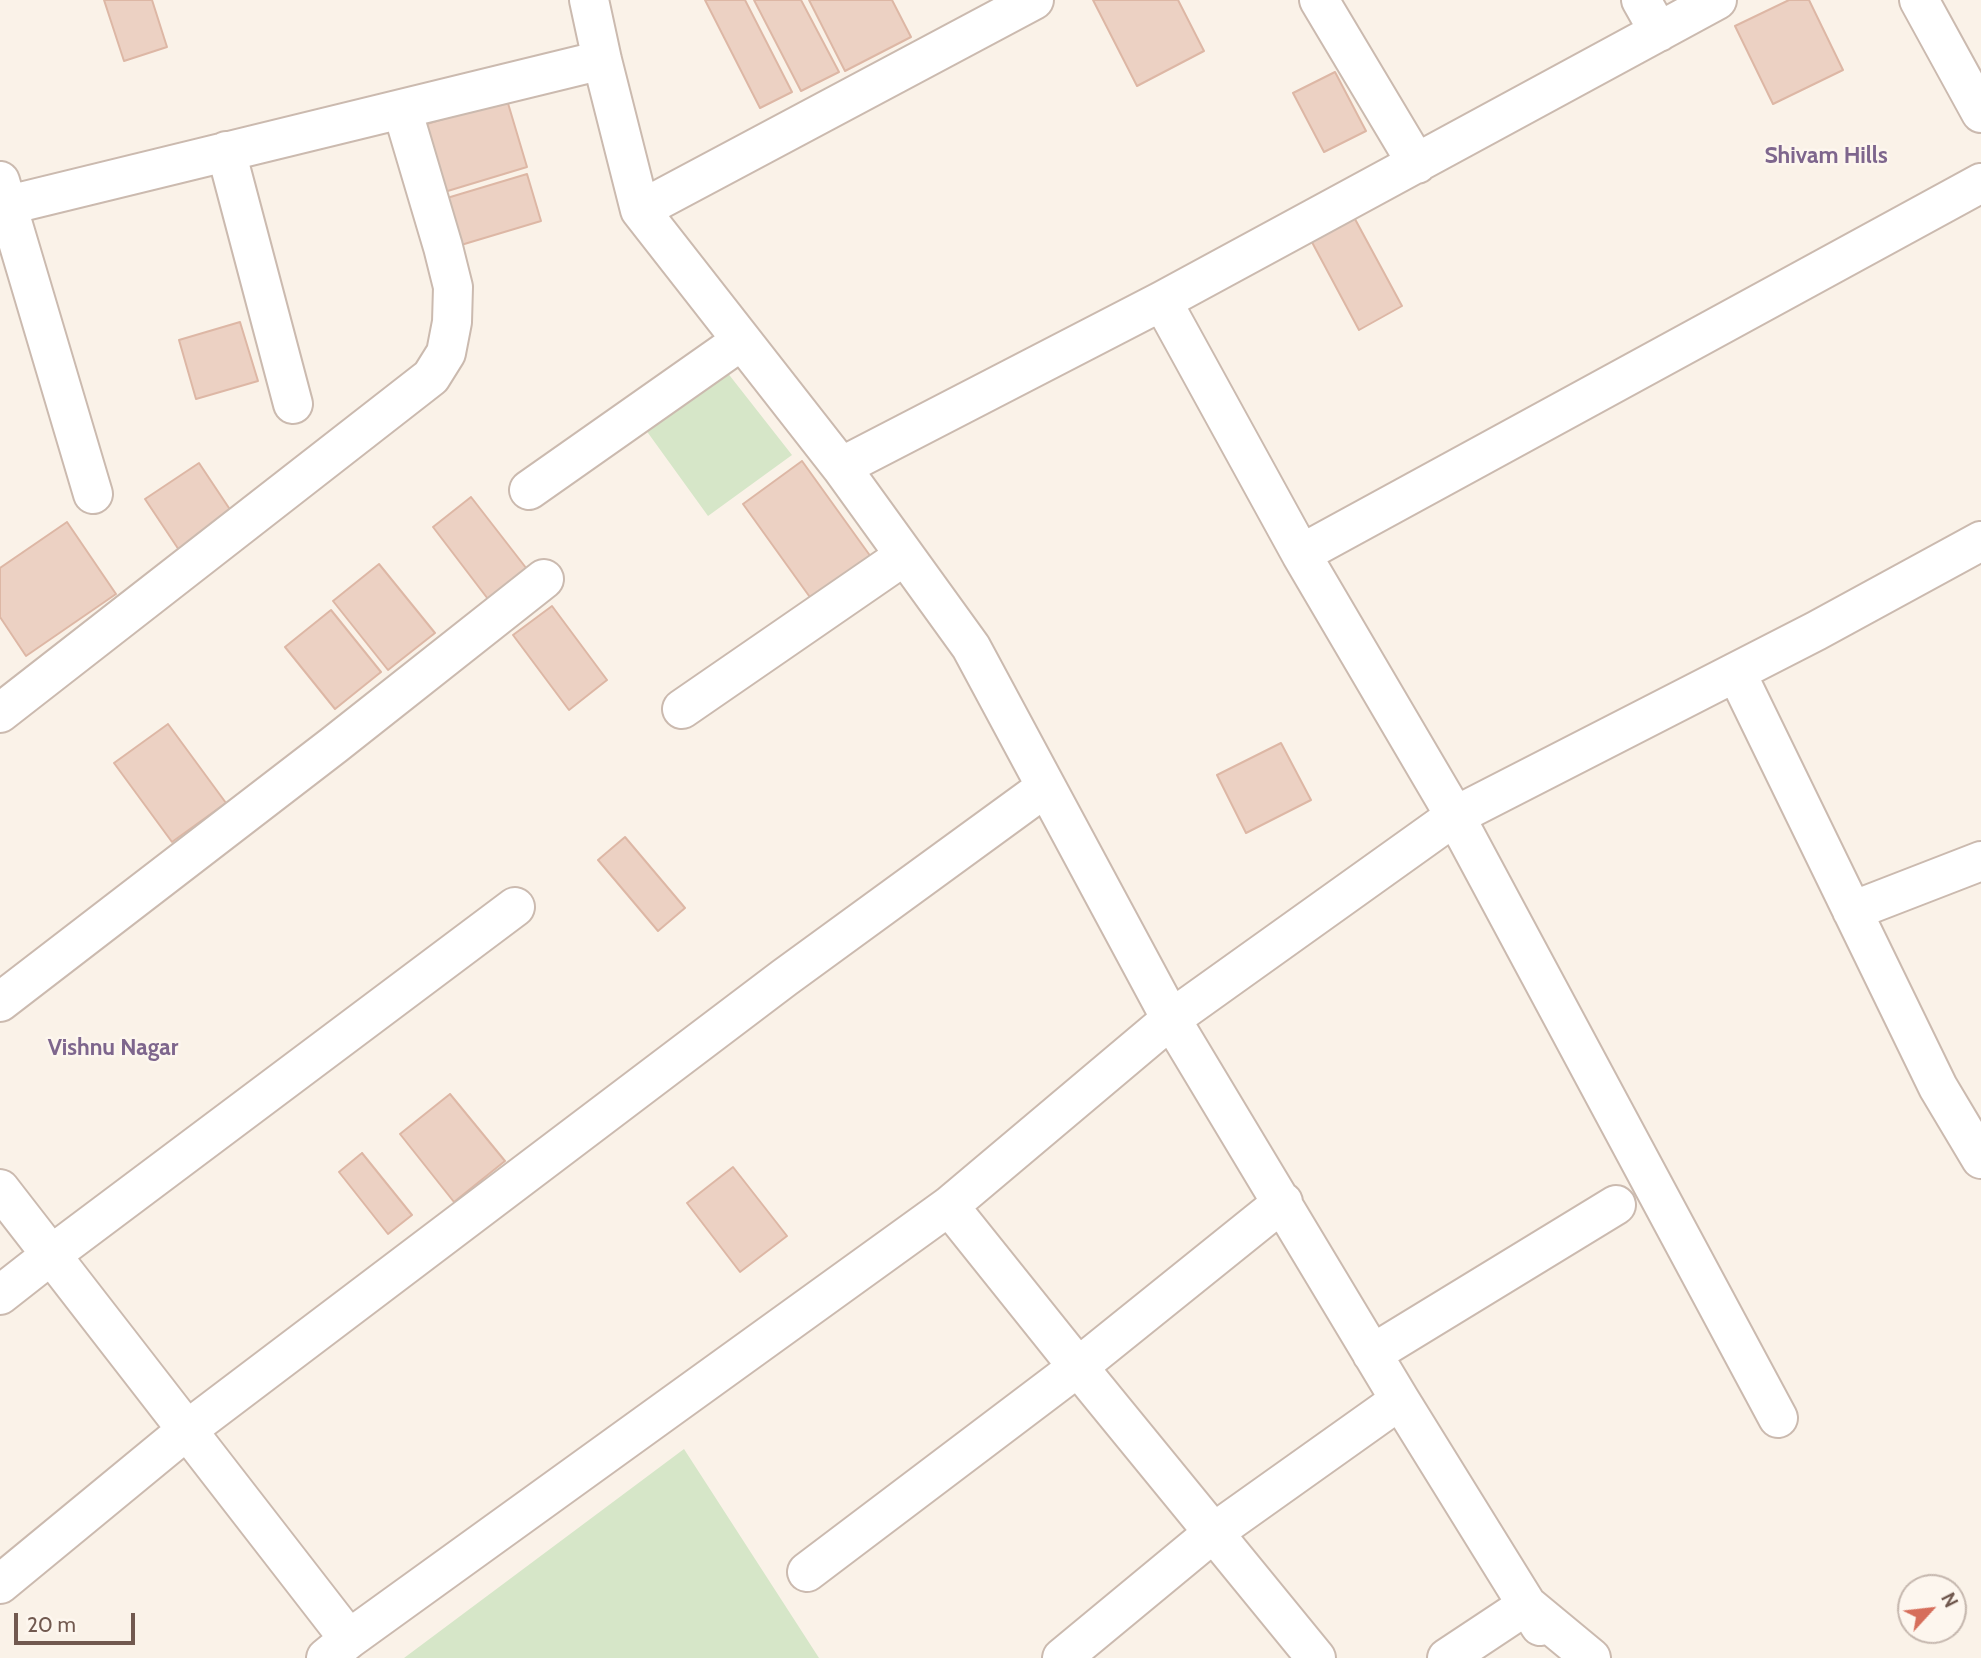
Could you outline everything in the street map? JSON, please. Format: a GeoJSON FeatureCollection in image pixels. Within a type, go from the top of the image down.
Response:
{"type":"FeatureCollection","features":[{"type":"Feature","properties":{"kind":"street"},"geometry":{"type":"LineString","coordinates":[[589,0],[640,210],[841,467],[971,647],[1171,1019],[1559,1658]]}},
{"type":"Feature","properties":{"kind":"street"},"geometry":{"type":"LineString","coordinates":[[640,210],[1034,0]]}},
{"type":"Feature","properties":{"kind":"street"},"geometry":{"type":"LineString","coordinates":[[1319,0],[1418,164]]}},
{"type":"Feature","properties":{"kind":"street"},"geometry":{"type":"LineString","coordinates":[[841,467],[1162,301],[1418,164],[1650,16],[1717,0]]}},
{"type":"Feature","properties":{"kind":"street"},"geometry":{"type":"LineString","coordinates":[[1919,0],[1981,113]]}},
{"type":"Feature","properties":{"kind":"street"},"geometry":{"type":"LineString","coordinates":[[93,494],[3,198],[226,151],[602,60]]}},
{"type":"Feature","properties":{"kind":"street"},"geometry":{"type":"LineString","coordinates":[[0,713],[431,377],[446,354],[452,322],[453,287],[401,109]]}},
{"type":"Feature","properties":{"kind":"street"},"geometry":{"type":"LineString","coordinates":[[226,151],[293,404]]}},
{"type":"Feature","properties":{"kind":"street"},"geometry":{"type":"LineString","coordinates":[[1301,554],[1981,183]]}},
{"type":"Feature","properties":{"kind":"street"},"geometry":{"type":"LineString","coordinates":[[1162,301],[1301,554],[1455,816],[1778,1418]]}},
{"type":"Feature","properties":{"kind":"street"},"geometry":{"type":"LineString","coordinates":[[528,489],[741,341]]}},
{"type":"Feature","properties":{"kind":"street"},"geometry":{"type":"LineString","coordinates":[[0,1189],[187,1430],[337,1649],[949,1206],[1171,1019],[1455,816],[1816,631],[1981,541]]}},
{"type":"Feature","properties":{"kind":"street"},"geometry":{"type":"LineString","coordinates":[[682,709],[904,556]]}},
{"type":"Feature","properties":{"kind":"street"},"geometry":{"type":"LineString","coordinates":[[0,1002],[334,746],[544,579]]}},
{"type":"Feature","properties":{"kind":"street"},"geometry":{"type":"LineString","coordinates":[[1736,672],[1938,1087],[1981,1159]]}},
{"type":"Feature","properties":{"kind":"street"},"geometry":{"type":"LineString","coordinates":[[0,1584],[187,1430],[783,978],[1046,787]]}},
{"type":"Feature","properties":{"kind":"street"},"geometry":{"type":"LineString","coordinates":[[1852,911],[1981,861]]}},
{"type":"Feature","properties":{"kind":"street"},"geometry":{"type":"LineString","coordinates":[[0,1295],[515,907]]}},
{"type":"Feature","properties":{"kind":"street"},"geometry":{"type":"LineString","coordinates":[[807,1572],[1078,1367],[1283,1202]]}},
{"type":"Feature","properties":{"kind":"street"},"geometry":{"type":"LineString","coordinates":[[1372,1354],[1616,1205]]}},
{"type":"Feature","properties":{"kind":"street"},"geometry":{"type":"LineString","coordinates":[[949,1206],[1316,1658]]}},
{"type":"Feature","properties":{"kind":"street"},"geometry":{"type":"LineString","coordinates":[[1062,1658],[1213,1533],[1401,1400]]}},
{"type":"Feature","properties":{"kind":"street"},"geometry":{"type":"LineString","coordinates":[[1447,1658],[1527,1605]]}},
{"type":"Feature","properties":{"kind":"street"},"geometry":{"type":"LineString","coordinates":[[1527,1605],[1591,1658]]}},
{"type":"Feature","properties":{"kind":"green space"},"geometry":{"type":"Polygon","coordinates":[[[723,367],[792,455],[708,516],[643,426],[723,367]]]}},
{"type":"Feature","properties":{"kind":"green space"},"geometry":{"type":"Polygon","coordinates":[[[684,1449],[819,1658],[404,1658],[684,1449]]]}},
{"type":"Feature","properties":{"kind":"building"},"geometry":{"type":"Polygon","coordinates":[[[104,0],[152,0],[167,47],[124,61],[104,0]]]}},
{"type":"Feature","properties":{"kind":"building"},"geometry":{"type":"Polygon","coordinates":[[[705,0],[745,0],[792,92],[760,108],[705,0]]]}},
{"type":"Feature","properties":{"kind":"building"},"geometry":{"type":"Polygon","coordinates":[[[754,0],[801,0],[839,72],[801,91],[754,0]]]}},
{"type":"Feature","properties":{"kind":"building"},"geometry":{"type":"Polygon","coordinates":[[[809,0],[892,0],[911,37],[845,71],[809,0]]]}},
{"type":"Feature","properties":{"kind":"building"},"geometry":{"type":"Polygon","coordinates":[[[1093,0],[1178,0],[1204,51],[1137,86],[1093,0]]]}},
{"type":"Feature","properties":{"kind":"building"},"geometry":{"type":"Polygon","coordinates":[[[1789,0],[1809,0],[1843,70],[1773,104],[1735,26],[1789,0]]]}},
{"type":"Feature","properties":{"kind":"building"},"geometry":{"type":"Polygon","coordinates":[[[1335,72],[1366,131],[1324,152],[1293,93],[1335,72]]]}},
{"type":"Feature","properties":{"kind":"building"},"geometry":{"type":"Polygon","coordinates":[[[507,100],[527,167],[441,193],[420,126],[507,100]]]}},
{"type":"Feature","properties":{"kind":"building"},"geometry":{"type":"Polygon","coordinates":[[[527,174],[541,221],[461,245],[447,198],[527,174]]]}},
{"type":"Feature","properties":{"kind":"building"},"geometry":{"type":"Polygon","coordinates":[[[1349,208],[1402,306],[1359,330],[1306,231],[1349,208]]]}},
{"type":"Feature","properties":{"kind":"building"},"geometry":{"type":"Polygon","coordinates":[[[240,322],[258,381],[196,399],[179,340],[240,322]]]}},
{"type":"Feature","properties":{"kind":"building"},"geometry":{"type":"Polygon","coordinates":[[[802,461],[871,557],[812,600],[743,504],[802,461]]]}},
{"type":"Feature","properties":{"kind":"building"},"geometry":{"type":"Polygon","coordinates":[[[199,463],[233,514],[179,550],[145,499],[199,463]]]}},
{"type":"Feature","properties":{"kind":"building"},"geometry":{"type":"Polygon","coordinates":[[[471,497],[530,573],[491,603],[433,527],[471,497]]]}},
{"type":"Feature","properties":{"kind":"building"},"geometry":{"type":"Polygon","coordinates":[[[67,522],[116,594],[26,656],[0,617],[0,568],[67,522]]]}},
{"type":"Feature","properties":{"kind":"building"},"geometry":{"type":"Polygon","coordinates":[[[379,564],[435,633],[388,670],[333,601],[379,564]]]}},
{"type":"Feature","properties":{"kind":"building"},"geometry":{"type":"Polygon","coordinates":[[[552,606],[607,680],[569,710],[513,635],[552,606]]]}},
{"type":"Feature","properties":{"kind":"building"},"geometry":{"type":"Polygon","coordinates":[[[331,610],[381,672],[335,709],[285,647],[331,610]]]}},
{"type":"Feature","properties":{"kind":"building"},"geometry":{"type":"Polygon","coordinates":[[[168,724],[226,803],[172,842],[114,763],[168,724]]]}},
{"type":"Feature","properties":{"kind":"building"},"geometry":{"type":"Polygon","coordinates":[[[1281,743],[1311,800],[1246,833],[1217,775],[1281,743]]]}},
{"type":"Feature","properties":{"kind":"building"},"geometry":{"type":"Polygon","coordinates":[[[625,837],[685,908],[658,931],[598,860],[625,837]]]}},
{"type":"Feature","properties":{"kind":"building"},"geometry":{"type":"Polygon","coordinates":[[[450,1094],[505,1161],[454,1202],[400,1134],[450,1094]]]}},
{"type":"Feature","properties":{"kind":"building"},"geometry":{"type":"Polygon","coordinates":[[[362,1153],[412,1215],[388,1234],[339,1172],[362,1153]]]}},
{"type":"Feature","properties":{"kind":"building"},"geometry":{"type":"Polygon","coordinates":[[[733,1167],[787,1236],[740,1272],[687,1203],[733,1167]]]}},
{"type":"Feature","properties":{"kind":"district","name":"Shivam Hills"},"geometry":{"type":"Point","coordinates":[1826,156]}},
{"type":"Feature","properties":{"kind":"district","name":"Vishnu Nagar"},"geometry":{"type":"Point","coordinates":[113,1048]}}]}
